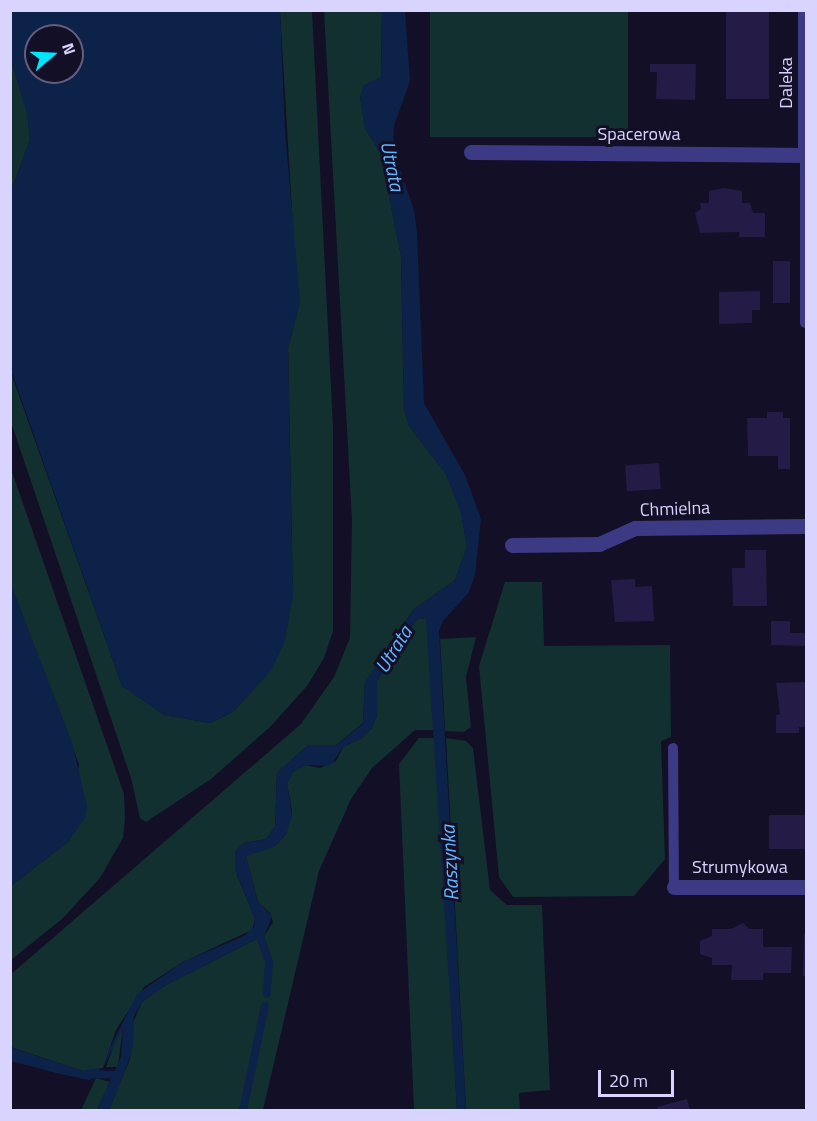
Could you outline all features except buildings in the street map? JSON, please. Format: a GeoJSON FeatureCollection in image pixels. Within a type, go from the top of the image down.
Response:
{"type":"FeatureCollection","features":[{"type":"Feature","properties":{"kind":"street","name":"Daleka"},"geometry":{"type":"LineString","coordinates":[[805,10],[806,155]]}},
{"type":"Feature","properties":{"kind":"street","name":"Spacerowa"},"geometry":{"type":"LineString","coordinates":[[471,152],[806,155]]}},
{"type":"Feature","properties":{"kind":"street","name":"Chmielna"},"geometry":{"type":"LineString","coordinates":[[512,545],[599,544],[635,528],[807,526]]}},
{"type":"Feature","properties":{"kind":"street","name":"Strumykowa"},"geometry":{"type":"LineString","coordinates":[[674,887],[807,887]]}},
{"type":"Feature","properties":{"kind":"lane"},"geometry":{"type":"LineString","coordinates":[[805,323],[806,155]]}},
{"type":"Feature","properties":{"kind":"lane"},"geometry":{"type":"LineString","coordinates":[[673,748],[674,887]]}},
{"type":"Feature","properties":{"kind":"green space"},"geometry":{"type":"Polygon","coordinates":[[[280,11],[312,11],[333,427],[333,631],[324,658],[307,686],[270,727],[211,779],[146,822],[140,818],[131,778],[11,422],[10,370],[122,686],[164,715],[210,723],[233,712],[251,692],[293,596],[288,348],[298,310],[280,11]]]}},
{"type":"Feature","properties":{"kind":"green space"},"geometry":{"type":"Polygon","coordinates":[[[324,11],[382,11],[381,77],[364,86],[360,97],[365,128],[380,152],[401,256],[404,409],[409,426],[446,474],[461,512],[467,547],[455,580],[413,610],[365,683],[363,723],[336,745],[308,745],[277,773],[275,827],[266,839],[245,843],[235,852],[237,875],[255,919],[252,930],[183,962],[144,987],[116,1030],[103,1068],[83,1071],[11,1047],[10,975],[301,724],[334,677],[350,638],[352,520],[324,11]]]}},
{"type":"Feature","properties":{"kind":"green space"},"geometry":{"type":"Polygon","coordinates":[[[430,11],[628,11],[628,137],[430,137],[430,11]]]}},
{"type":"Feature","properties":{"kind":"green space"},"geometry":{"type":"Polygon","coordinates":[[[11,60],[27,112],[30,140],[11,191],[11,60]]]}},
{"type":"Feature","properties":{"kind":"green space"},"geometry":{"type":"Polygon","coordinates":[[[10,466],[124,794],[125,818],[123,838],[100,878],[62,919],[11,960],[11,886],[69,841],[79,764],[11,585],[10,466]]]}},
{"type":"Feature","properties":{"kind":"green space"},"geometry":{"type":"Polygon","coordinates":[[[505,582],[542,582],[544,646],[670,645],[671,737],[661,741],[665,859],[634,896],[513,897],[499,877],[479,666],[505,582]]]}},
{"type":"Feature","properties":{"kind":"green space"},"geometry":{"type":"Polygon","coordinates":[[[429,618],[435,730],[415,730],[372,768],[351,799],[319,871],[263,1110],[109,1110],[130,1059],[132,1025],[142,1002],[166,985],[265,935],[273,922],[270,913],[258,902],[246,856],[277,844],[286,834],[292,811],[287,783],[293,772],[306,765],[320,768],[336,761],[343,747],[362,738],[371,729],[377,716],[377,681],[417,619],[429,618]]]}},
{"type":"Feature","properties":{"kind":"green space"},"geometry":{"type":"Polygon","coordinates":[[[476,637],[466,677],[471,727],[464,732],[445,731],[440,639],[476,637]]]}},
{"type":"Feature","properties":{"kind":"green space"},"geometry":{"type":"Polygon","coordinates":[[[419,738],[436,738],[457,1110],[414,1110],[399,764],[419,738]]]}},
{"type":"Feature","properties":{"kind":"green space"},"geometry":{"type":"Polygon","coordinates":[[[446,738],[466,741],[473,748],[490,890],[507,905],[542,905],[550,1090],[519,1093],[520,1110],[466,1110],[446,738]]]}},
{"type":"Feature","properties":{"kind":"green space"},"geometry":{"type":"Polygon","coordinates":[[[123,1026],[118,1067],[106,1067],[118,1034],[123,1026]]]}},
{"type":"Feature","properties":{"kind":"green space"},"geometry":{"type":"Polygon","coordinates":[[[96,1078],[110,1082],[97,1110],[81,1110],[96,1078]]]}},
{"type":"Feature","properties":{"kind":"water"},"geometry":{"type":"Polygon","coordinates":[[[11,10],[280,11],[285,131],[300,302],[288,348],[293,596],[285,641],[271,671],[233,712],[210,723],[164,715],[122,686],[11,370],[11,191],[30,140],[27,112],[11,60],[11,10]]]}},
{"type":"Feature","properties":{"kind":"water"},"geometry":{"type":"Polygon","coordinates":[[[382,11],[405,11],[410,81],[394,126],[393,148],[414,210],[417,233],[424,403],[465,475],[481,519],[475,575],[469,592],[443,621],[439,631],[466,1110],[457,1110],[426,618],[417,619],[377,681],[377,716],[372,728],[362,738],[343,747],[330,766],[306,765],[293,772],[287,783],[292,816],[286,834],[274,847],[246,856],[258,902],[272,916],[265,935],[166,985],[142,1002],[134,1016],[133,1047],[123,1077],[109,1110],[97,1110],[121,1057],[123,1028],[103,1068],[109,1050],[137,994],[183,962],[244,936],[254,927],[255,919],[235,869],[235,852],[242,844],[266,839],[275,827],[277,773],[308,745],[336,745],[363,724],[365,683],[413,610],[455,580],[467,547],[461,513],[446,474],[409,426],[404,409],[401,256],[380,152],[365,128],[360,97],[364,85],[381,77],[382,11]]]}},
{"type":"Feature","properties":{"kind":"water"},"geometry":{"type":"Polygon","coordinates":[[[11,585],[72,742],[87,806],[85,818],[69,841],[11,886],[11,585]]]}},
{"type":"Feature","properties":{"kind":"water"},"geometry":{"type":"Polygon","coordinates":[[[10,1047],[83,1071],[100,1068],[96,1078],[89,1080],[56,1073],[11,1061],[10,1047]]]}},
{"type":"Feature","properties":{"kind":"waterway"},"geometry":{"type":"LineString","coordinates":[[259,933],[269,962],[267,994]]}},
{"type":"Feature","properties":{"kind":"waterway"},"geometry":{"type":"LineString","coordinates":[[243,1110],[265,1006]]}},
{"type":"Feature","properties":{"kind":"waterway"},"geometry":{"type":"LineString","coordinates":[[90,1074],[119,1075]]}},
{"type":"Feature","properties":{"kind":"water label","name":"Utrata"},"geometry":{"type":"Point","coordinates":[393,166]}},
{"type":"Feature","properties":{"kind":"water label","name":"Utrata"},"geometry":{"type":"Point","coordinates":[393,649]}},
{"type":"Feature","properties":{"kind":"water label","name":"Raszynka"},"geometry":{"type":"Point","coordinates":[449,863]}}]}
